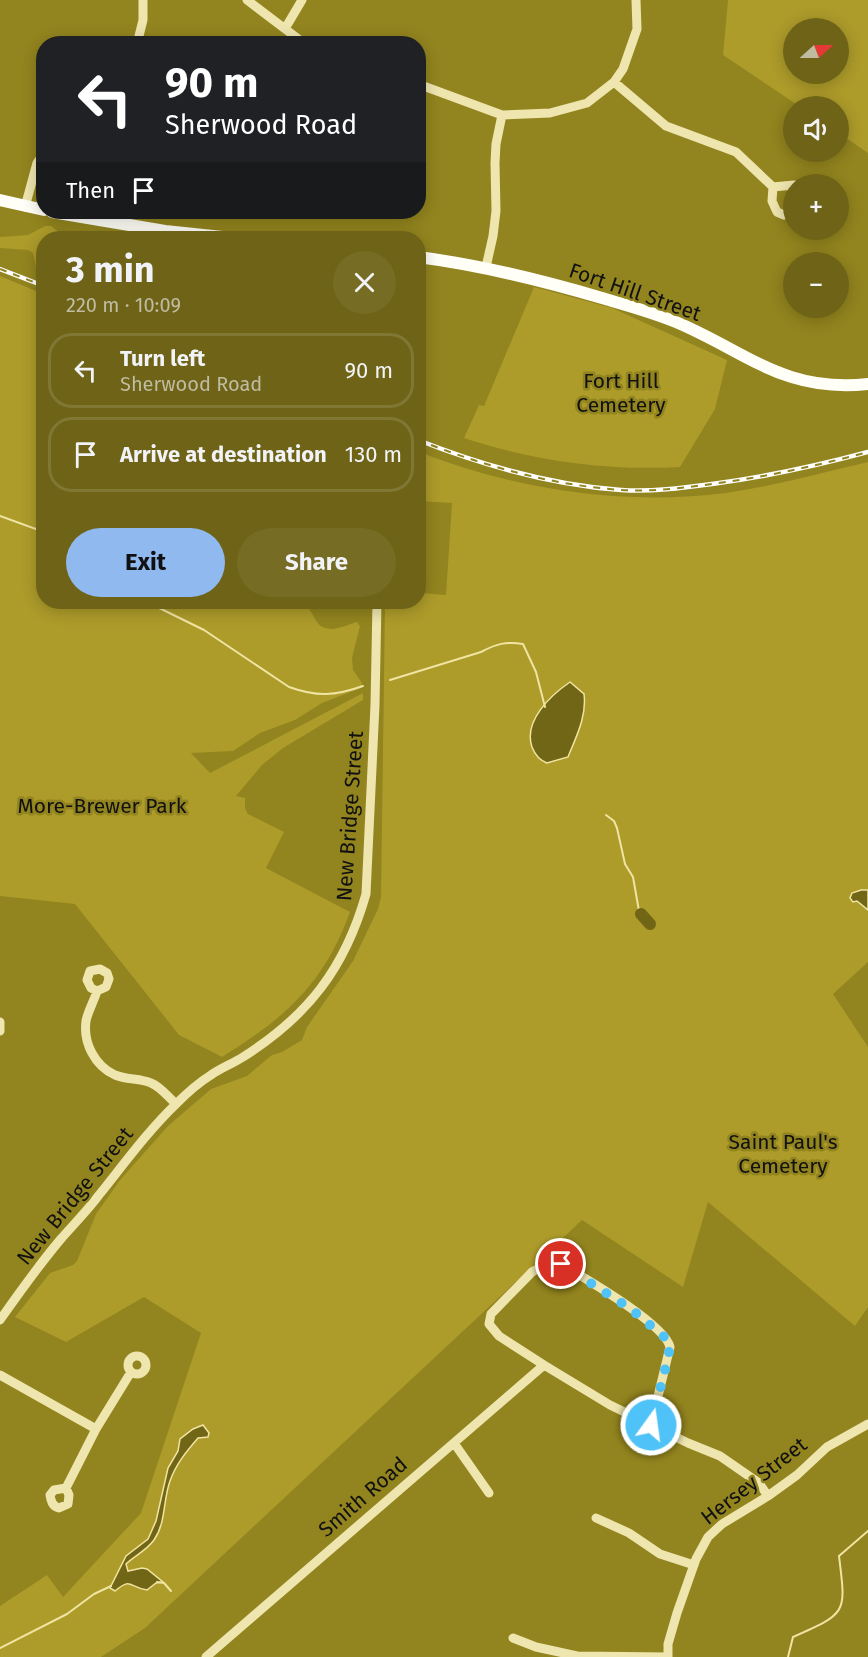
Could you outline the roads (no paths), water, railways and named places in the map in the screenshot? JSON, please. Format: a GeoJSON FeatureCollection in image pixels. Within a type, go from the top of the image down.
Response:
{"type":"FeatureCollection","features":[{"type":"Feature","properties":{"kind":"main road"},"geometry":{"type":"LineString","coordinates":[[0,200],[36,209]]}},
{"type":"Feature","properties":{"kind":"main road"},"geometry":{"type":"LineString","coordinates":[[94,219],[165,231]]}},
{"type":"Feature","properties":{"kind":"main road","name":"Fort Hill Street"},"geometry":{"type":"LineString","coordinates":[[426,261],[486,267],[578,291],[676,322],[787,377],[823,385],[868,384]]}},
{"type":"Feature","properties":{"kind":"street"},"geometry":{"type":"LineString","coordinates":[[139,36],[143,20],[143,0]]}},
{"type":"Feature","properties":{"kind":"street"},"geometry":{"type":"LineString","coordinates":[[248,0],[296,36]]}},
{"type":"Feature","properties":{"kind":"street"},"geometry":{"type":"LineString","coordinates":[[286,27],[302,0]]}},
{"type":"Feature","properties":{"kind":"street"},"geometry":{"type":"LineString","coordinates":[[426,86],[454,95],[502,115],[532,115],[569,109],[587,103],[614,82],[623,69],[635,38],[636,0]]}},
{"type":"Feature","properties":{"kind":"street"},"geometry":{"type":"LineString","coordinates":[[614,82],[666,126],[735,152],[773,187],[783,186]]}},
{"type":"Feature","properties":{"kind":"street"},"geometry":{"type":"LineString","coordinates":[[486,267],[496,211],[496,144],[502,115]]}},
{"type":"Feature","properties":{"kind":"street"},"geometry":{"type":"LineString","coordinates":[[25,207],[36,167]]}},
{"type":"Feature","properties":{"kind":"street"},"geometry":{"type":"LineString","coordinates":[[773,187],[772,201],[777,212],[783,215]]}},
{"type":"Feature","properties":{"kind":"street","name":"New Bridge Street"},"geometry":{"type":"LineString","coordinates":[[0,1319],[126,1159],[176,1104],[206,1078],[242,1058],[291,1023],[332,974],[344,953],[366,894],[377,609]]}},
{"type":"Feature","properties":{"kind":"street"},"geometry":{"type":"LineString","coordinates":[[97,991],[87,1020],[86,1032],[93,1056],[98,1063],[115,1075],[151,1082],[176,1104]]}},
{"type":"Feature","properties":{"kind":"street"},"geometry":{"type":"LineString","coordinates":[[0,1022],[0,1031]]}},
{"type":"Feature","properties":{"kind":"street"},"geometry":{"type":"LineString","coordinates":[[651,1425],[669,1354],[669,1341],[631,1309],[561,1264],[548,1263],[532,1272],[491,1314],[489,1324],[500,1336],[544,1365],[610,1405],[651,1425],[720,1456],[759,1483],[768,1496]]}},
{"type":"Feature","properties":{"kind":"street","name":"Smith Road"},"geometry":{"type":"LineString","coordinates":[[207,1657],[544,1365]]}},
{"type":"Feature","properties":{"kind":"street"},"geometry":{"type":"LineString","coordinates":[[66,1488],[96,1429],[131,1372]]}},
{"type":"Feature","properties":{"kind":"street"},"geometry":{"type":"LineString","coordinates":[[0,1375],[96,1429]]}},
{"type":"Feature","properties":{"kind":"street","name":"Hersey Street"},"geometry":{"type":"LineString","coordinates":[[668,1657],[670,1636],[694,1565],[704,1544],[717,1527],[768,1496],[827,1447],[868,1424]]}},
{"type":"Feature","properties":{"kind":"street"},"geometry":{"type":"LineString","coordinates":[[454,1443],[489,1492]]}},
{"type":"Feature","properties":{"kind":"street"},"geometry":{"type":"LineString","coordinates":[[596,1518],[629,1533],[660,1554],[694,1565]]}},
{"type":"Feature","properties":{"kind":"street"},"geometry":{"type":"LineString","coordinates":[[513,1638],[536,1647],[577,1656],[668,1657]]}},
{"type":"Feature","properties":{"kind":"waterway"},"geometry":{"type":"LineString","coordinates":[[0,516],[36,529]]}},
{"type":"Feature","properties":{"kind":"waterway"},"geometry":{"type":"LineString","coordinates":[[161,609],[204,630],[289,687],[326,694],[344,692],[363,686]]}},
{"type":"Feature","properties":{"kind":"waterway"},"geometry":{"type":"LineString","coordinates":[[390,680],[481,652],[496,645],[523,644],[536,672],[545,707]]}},
{"type":"Feature","properties":{"kind":"waterway"},"geometry":{"type":"LineString","coordinates":[[606,815],[614,821],[617,828],[625,864],[633,877],[639,911]]}},
{"type":"Feature","properties":{"kind":"waterway"},"geometry":{"type":"LineString","coordinates":[[641,914],[650,924]]}},
{"type":"Feature","properties":{"kind":"waterway"},"geometry":{"type":"LineString","coordinates":[[788,1657],[793,1637],[834,1616],[839,1609],[843,1589],[839,1556],[868,1531]]}},
{"type":"Feature","properties":{"kind":"waterway"},"geometry":{"type":"LineString","coordinates":[[157,1582],[164,1583],[171,1591]]}},
{"type":"Feature","properties":{"kind":"waterway"},"geometry":{"type":"LineString","coordinates":[[0,1648],[67,1614],[94,1594],[111,1586]]}},
{"type":"Feature","properties":{"kind":"railway"},"geometry":{"type":"LineString","coordinates":[[0,269],[36,283]]}},
{"type":"Feature","properties":{"kind":"railway"},"geometry":{"type":"LineString","coordinates":[[426,443],[493,466],[543,479],[632,490],[678,488],[751,478],[868,452]]}},
{"type":"Feature","properties":{"kind":"park label","name":"Fort Hill Cemetery"},"geometry":{"type":"Point","coordinates":[621,393]}},
{"type":"Feature","properties":{"kind":"park label","name":"More-Brewer Park"},"geometry":{"type":"Point","coordinates":[102,806]}},
{"type":"Feature","properties":{"kind":"park label","name":"Saint Paul's Cemetery"},"geometry":{"type":"Point","coordinates":[783,1154]}}]}
